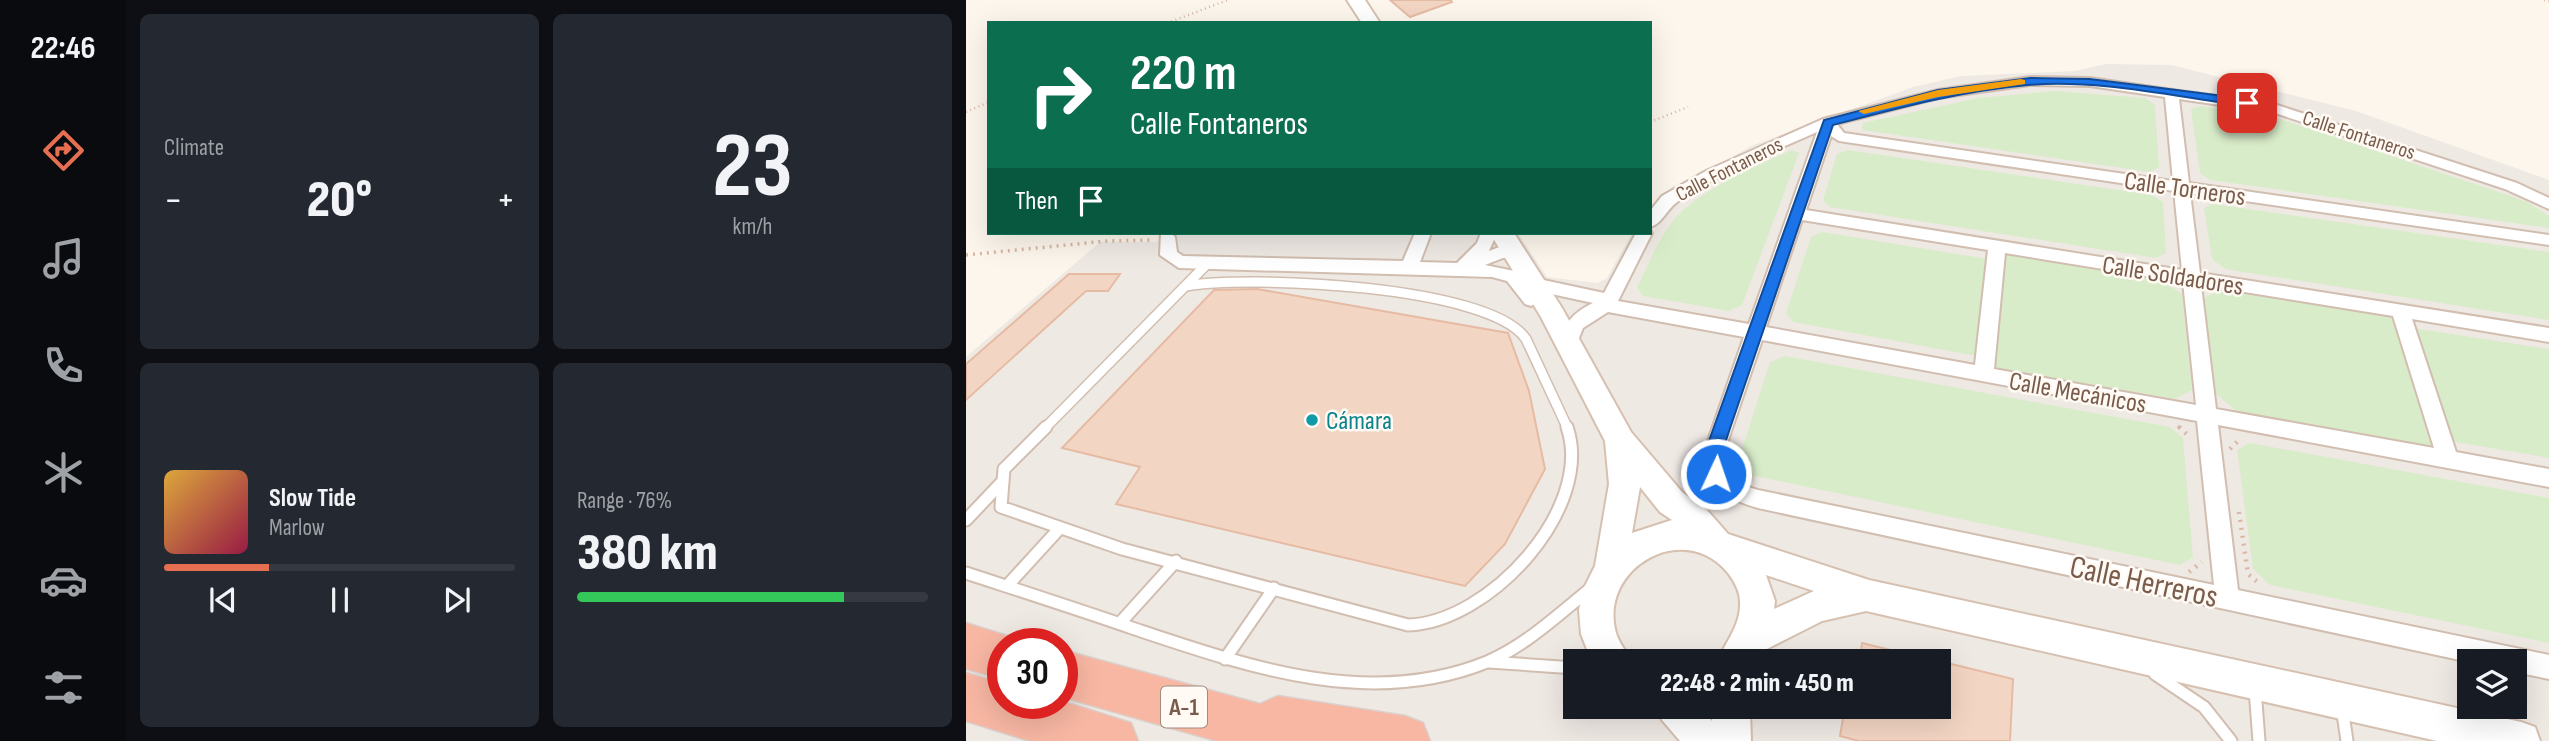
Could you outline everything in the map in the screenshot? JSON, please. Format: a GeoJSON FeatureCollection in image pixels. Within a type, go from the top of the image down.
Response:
{"type":"FeatureCollection","features":[{"type":"Feature","properties":{"kind":"highway"},"geometry":{"type":"LineString","coordinates":[[966,646],[987,652]]}},
{"type":"Feature","properties":{"kind":"highway","name":"A-1"},"geometry":{"type":"LineString","coordinates":[[1078,678],[1305,741]]}},
{"type":"Feature","properties":{"kind":"highway"},"geometry":{"type":"LineString","coordinates":[[966,697],[1113,741]]}},
{"type":"Feature","properties":{"kind":"highway"},"geometry":{"type":"LineString","coordinates":[[1182,707],[1405,741]]}},
{"type":"Feature","properties":{"kind":"highway"},"geometry":{"type":"LineString","coordinates":[[966,711],[986,720],[1056,741]]}},
{"type":"Feature","properties":{"kind":"street"},"geometry":{"type":"LineString","coordinates":[[1356,0],[1370,21]]}},
{"type":"Feature","properties":{"kind":"street","name":"Calle Fontaneros"},"geometry":{"type":"LineString","coordinates":[[1652,220],[1668,200],[1711,174],[1828,122],[1938,94],[2030,81],[2078,81],[2247,103],[2301,116],[2511,186],[2549,204]]}},
{"type":"Feature","properties":{"kind":"street"},"geometry":{"type":"LineString","coordinates":[[2171,92],[2227,599]]}},
{"type":"Feature","properties":{"kind":"street"},"geometry":{"type":"LineString","coordinates":[[1755,331],[1828,122]]}},
{"type":"Feature","properties":{"kind":"street","name":"Calle Torneros"},"geometry":{"type":"LineString","coordinates":[[1828,122],[1839,137],[2549,240]]}},
{"type":"Feature","properties":{"kind":"street","name":"Calle Soldadores"},"geometry":{"type":"LineString","coordinates":[[1796,214],[2549,335]]}},
{"type":"Feature","properties":{"kind":"street"},"geometry":{"type":"LineString","coordinates":[[1409,267],[1422,235]]}},
{"type":"Feature","properties":{"kind":"street"},"geometry":{"type":"LineString","coordinates":[[1459,269],[1485,245],[1488,235]]}},
{"type":"Feature","properties":{"kind":"street"},"geometry":{"type":"LineString","coordinates":[[1167,239],[1169,255],[1174,260],[1492,271],[1518,280],[1537,309],[1561,329],[1571,328],[1578,319],[1606,305],[1643,235]]}},
{"type":"Feature","properties":{"kind":"street"},"geometry":{"type":"LineString","coordinates":[[1459,269],[1511,247]]}},
{"type":"Feature","properties":{"kind":"street"},"geometry":{"type":"LineString","coordinates":[[1492,271],[1511,247]]}},
{"type":"Feature","properties":{"kind":"street"},"geometry":{"type":"LineString","coordinates":[[1511,247],[1561,329],[1620,441],[1671,502],[1696,520],[1746,565],[1756,588],[1758,613],[1743,649]]}},
{"type":"Feature","properties":{"kind":"street"},"geometry":{"type":"LineString","coordinates":[[1984,375],[1997,247]]}},
{"type":"Feature","properties":{"kind":"street","name":"Calle Mecánicos"},"geometry":{"type":"LineString","coordinates":[[1534,284],[1597,297],[1606,305],[2549,478]]}},
{"type":"Feature","properties":{"kind":"street"},"geometry":{"type":"LineString","coordinates":[[1561,329],[1562,300],[1582,293]]}},
{"type":"Feature","properties":{"kind":"street"},"geometry":{"type":"LineString","coordinates":[[2400,311],[2448,460]]}},
{"type":"Feature","properties":{"kind":"street","name":"Calle Herreros"},"geometry":{"type":"LineString","coordinates":[[1755,331],[1714,452],[1716,474],[1724,485],[1739,494],[2549,667]]}},
{"type":"Feature","properties":{"kind":"street"},"geometry":{"type":"LineString","coordinates":[[1605,649],[1599,639],[1595,618],[1598,596],[1609,572],[1625,484],[1620,441]]}},
{"type":"Feature","properties":{"kind":"street"},"geometry":{"type":"LineString","coordinates":[[1609,572],[1627,553],[1646,541],[1667,535],[1689,534],[1834,581],[1866,595],[2521,741]]}},
{"type":"Feature","properties":{"kind":"street"},"geometry":{"type":"LineString","coordinates":[[1745,649],[1816,606],[1866,595]]}},
{"type":"Feature","properties":{"kind":"street"},"geometry":{"type":"LineString","coordinates":[[1686,719],[1705,741]]}},
{"type":"Feature","properties":{"kind":"street"},"geometry":{"type":"LineString","coordinates":[[1731,719],[1732,741]]}},
{"type":"Feature","properties":{"kind":"lane"},"geometry":{"type":"LineString","coordinates":[[1186,286],[1224,278],[1422,296],[1504,320],[1520,330],[1552,390],[1574,445],[1568,485],[1546,533],[1508,578],[1471,608],[1412,626],[1059,528],[1002,507],[1004,469],[1208,263]]}},
{"type":"Feature","properties":{"kind":"lane"},"geometry":{"type":"LineString","coordinates":[[966,520],[1003,481]]}},
{"type":"Feature","properties":{"kind":"lane"},"geometry":{"type":"LineString","coordinates":[[1007,586],[1059,528]]}},
{"type":"Feature","properties":{"kind":"lane"},"geometry":{"type":"LineString","coordinates":[[1119,624],[1176,561]]}},
{"type":"Feature","properties":{"kind":"lane"},"geometry":{"type":"LineString","coordinates":[[966,573],[1225,659],[1320,681],[1373,685],[1421,681],[1488,662],[1543,628],[1609,572]]}},
{"type":"Feature","properties":{"kind":"lane"},"geometry":{"type":"LineString","coordinates":[[1225,659],[1274,589]]}},
{"type":"Feature","properties":{"kind":"lane"},"geometry":{"type":"LineString","coordinates":[[2105,649],[2184,692],[2204,707],[2231,741]]}},
{"type":"Feature","properties":{"kind":"lane"},"geometry":{"type":"LineString","coordinates":[[1488,662],[1563,667]]}},
{"type":"Feature","properties":{"kind":"lane"},"geometry":{"type":"LineString","coordinates":[[2254,682],[2259,741]]}},
{"type":"Feature","properties":{"kind":"lane"},"geometry":{"type":"LineString","coordinates":[[2341,701],[2347,741]]}},
{"type":"Feature","properties":{"kind":"path"},"geometry":{"type":"LineString","coordinates":[[1172,21],[1228,0]]}},
{"type":"Feature","properties":{"kind":"path"},"geometry":{"type":"LineString","coordinates":[[2544,0],[2549,1]]}},
{"type":"Feature","properties":{"kind":"path"},"geometry":{"type":"LineString","coordinates":[[966,112],[987,103]]}},
{"type":"Feature","properties":{"kind":"path"},"geometry":{"type":"LineString","coordinates":[[1652,121],[1688,107]]}},
{"type":"Feature","properties":{"kind":"path"},"geometry":{"type":"LineString","coordinates":[[966,255],[1002,255],[1100,240],[1167,239]]}},
{"type":"Feature","properties":{"kind":"path"},"geometry":{"type":"LineString","coordinates":[[2169,422],[2190,436],[2192,450]]}},
{"type":"Feature","properties":{"kind":"path"},"geometry":{"type":"LineString","coordinates":[[2232,460],[2230,446],[2243,436],[2248,437]]}},
{"type":"Feature","properties":{"kind":"path"},"geometry":{"type":"LineString","coordinates":[[2238,500],[2247,568]]}},
{"type":"Feature","properties":{"kind":"path"},"geometry":{"type":"LineString","coordinates":[[2182,573],[2195,568],[2203,559]]}},
{"type":"Feature","properties":{"kind":"shaded area"},"geometry":{"type":"Polygon","coordinates":[[[2106,64],[2171,65],[2356,111],[2549,180],[2549,741],[966,741],[966,357],[1100,242],[1156,242],[1172,235],[1519,235],[1547,277],[1597,283],[1607,278],[1631,235],[1652,235],[1652,204],[1751,146],[1913,87],[1961,76],[2075,71],[2106,64]]]}},
{"type":"Feature","properties":{"kind":"green space"},"geometry":{"type":"Polygon","coordinates":[[[2055,91],[2145,98],[2155,105],[2159,167],[2150,172],[1862,130],[1863,123],[1978,98],[2055,91]]]}},
{"type":"Feature","properties":{"kind":"green space"},"geometry":{"type":"Polygon","coordinates":[[[2201,106],[2277,118],[2508,195],[2527,202],[2549,216],[2549,228],[2210,180],[2200,173],[2191,109],[2201,106]]]}},
{"type":"Feature","properties":{"kind":"green space"},"geometry":{"type":"Polygon","coordinates":[[[1792,150],[1799,153],[1742,305],[1729,311],[1643,296],[1637,287],[1663,236],[1684,210],[1728,180],[1792,150]]]}},
{"type":"Feature","properties":{"kind":"green space"},"geometry":{"type":"Polygon","coordinates":[[[1848,150],[2152,195],[2163,202],[2166,253],[2156,258],[1830,207],[1823,200],[1837,154],[1848,150]]]}},
{"type":"Feature","properties":{"kind":"green space"},"geometry":{"type":"Polygon","coordinates":[[[2213,204],[2549,252],[2549,320],[2225,269],[2212,259],[2204,208],[2213,204]]]}},
{"type":"Feature","properties":{"kind":"green space"},"geometry":{"type":"Polygon","coordinates":[[[1822,232],[1988,259],[1977,356],[1793,322],[1786,313],[1811,237],[1822,232]]]}},
{"type":"Feature","properties":{"kind":"green space"},"geometry":{"type":"Polygon","coordinates":[[[2003,254],[2162,280],[2182,294],[2192,390],[2175,399],[1992,368],[2003,254]]]}},
{"type":"Feature","properties":{"kind":"green space"},"geometry":{"type":"Polygon","coordinates":[[[2221,289],[2394,317],[2435,448],[2239,413],[2216,394],[2204,298],[2221,289]]]}},
{"type":"Feature","properties":{"kind":"green space"},"geometry":{"type":"Polygon","coordinates":[[[2413,328],[2549,349],[2549,458],[2450,441],[2413,328]]]}},
{"type":"Feature","properties":{"kind":"green space"},"geometry":{"type":"Polygon","coordinates":[[[1785,356],[2170,427],[2183,438],[2193,557],[2180,565],[1746,474],[1738,462],[1770,362],[1785,356]]]}},
{"type":"Feature","properties":{"kind":"green space"},"geometry":{"type":"Polygon","coordinates":[[[2250,443],[2549,498],[2549,643],[2270,585],[2253,569],[2237,450],[2250,443]]]}},
{"type":"Feature","properties":{"kind":"building"},"geometry":{"type":"Polygon","coordinates":[[[1390,0],[1451,0],[1452,2],[1410,17],[1390,0]]]}},
{"type":"Feature","properties":{"kind":"building"},"geometry":{"type":"Polygon","coordinates":[[[1069,274],[1120,274],[1108,291],[1086,291],[966,400],[966,364],[1069,274]]]}},
{"type":"Feature","properties":{"kind":"building","name":"Cámara"},"geometry":{"type":"Polygon","coordinates":[[[1257,289],[1508,333],[1529,391],[1545,469],[1505,544],[1465,586],[1116,504],[1140,467],[1062,448],[1214,290],[1257,289]]]}},
{"type":"Feature","properties":{"kind":"building"},"geometry":{"type":"Polygon","coordinates":[[[1862,643],[1886,649],[1861,649],[1862,643]]]}},
{"type":"Feature","properties":{"kind":"building"},"geometry":{"type":"Polygon","coordinates":[[[1951,664],[2013,679],[2010,741],[1859,741],[1840,736],[1843,719],[1951,719],[1951,664]]]}},
{"type":"Feature","properties":{"kind":"slow traffic"},"geometry":{"type":"LineString","coordinates":[[1864,111],[1985,85],[2021,82]]}},
{"type":"Feature","properties":{"kind":"place","name":"Cámara"},"geometry":{"type":"Point","coordinates":[1312,420]}},
{"type":"Feature","properties":{"kind":"route"},"geometry":{"type":"LineString","coordinates":[[1716,474],[1714,452],[1828,122],[1938,94],[1985,85],[2030,81],[2090,82],[2247,103]]}}]}
